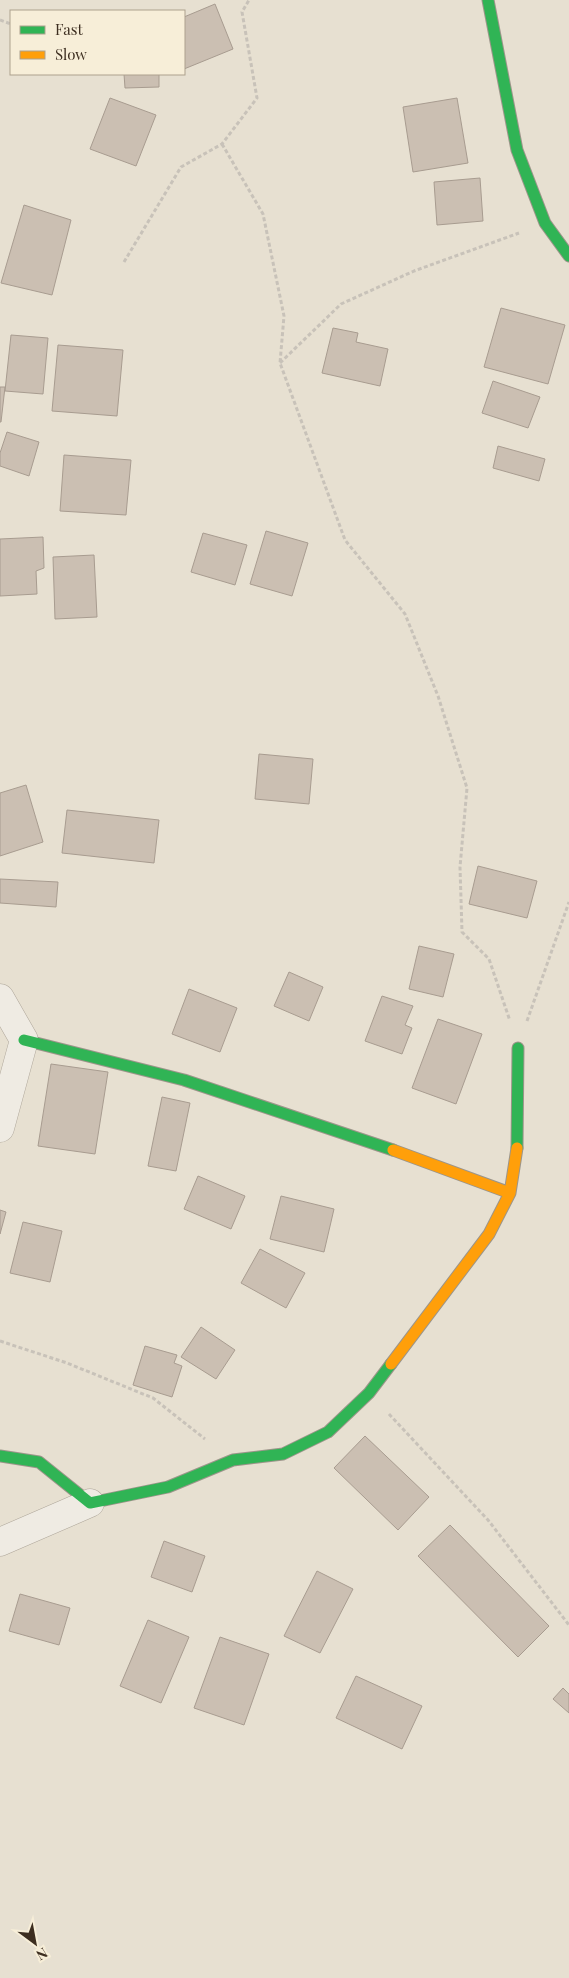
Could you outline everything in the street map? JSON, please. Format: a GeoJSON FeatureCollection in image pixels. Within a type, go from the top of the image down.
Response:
{"type":"FeatureCollection","features":[{"type":"Feature","properties":{"kind":"street"},"geometry":{"type":"LineString","coordinates":[[488,0],[517,150],[546,223],[569,256]]}},
{"type":"Feature","properties":{"kind":"street"},"geometry":{"type":"LineString","coordinates":[[0,998],[24,1040],[0,1128]]}},
{"type":"Feature","properties":{"kind":"street"},"geometry":{"type":"LineString","coordinates":[[24,1040],[184,1080],[383,1146],[510,1193]]}},
{"type":"Feature","properties":{"kind":"street"},"geometry":{"type":"LineString","coordinates":[[0,1542],[90,1503],[168,1487],[233,1460],[283,1454],[328,1432],[369,1393],[489,1234],[510,1193],[517,1151],[518,1048]]}},
{"type":"Feature","properties":{"kind":"street"},"geometry":{"type":"LineString","coordinates":[[0,1456],[39,1462],[90,1503]]}},
{"type":"Feature","properties":{"kind":"path"},"geometry":{"type":"LineString","coordinates":[[124,262],[181,167],[222,144],[257,98],[242,12],[249,0]]}},
{"type":"Feature","properties":{"kind":"path"},"geometry":{"type":"LineString","coordinates":[[222,144],[263,214],[284,316],[280,363],[345,540],[405,614],[438,696],[467,788],[460,867],[462,932],[489,959],[518,1048]]}},
{"type":"Feature","properties":{"kind":"path"},"geometry":{"type":"LineString","coordinates":[[280,363],[341,304],[414,271],[546,223]]}},
{"type":"Feature","properties":{"kind":"path"},"geometry":{"type":"LineString","coordinates":[[518,1048],[569,902]]}},
{"type":"Feature","properties":{"kind":"path"},"geometry":{"type":"LineString","coordinates":[[0,1340],[66,1363],[153,1398],[233,1460]]}},
{"type":"Feature","properties":{"kind":"path"},"geometry":{"type":"LineString","coordinates":[[369,1393],[488,1520],[569,1624]]}},
{"type":"Feature","properties":{"kind":"building"},"geometry":{"type":"Polygon","coordinates":[[[215,4],[233,49],[185,69],[185,17],[215,4]]]}},
{"type":"Feature","properties":{"kind":"building"},"geometry":{"type":"Polygon","coordinates":[[[124,75],[159,75],[159,87],[125,88],[124,75]]]}},
{"type":"Feature","properties":{"kind":"building"},"geometry":{"type":"Polygon","coordinates":[[[110,98],[156,115],[136,166],[90,149],[110,98]]]}},
{"type":"Feature","properties":{"kind":"building"},"geometry":{"type":"Polygon","coordinates":[[[457,98],[468,163],[413,172],[403,107],[457,98]]]}},
{"type":"Feature","properties":{"kind":"building"},"geometry":{"type":"Polygon","coordinates":[[[480,178],[483,221],[437,225],[434,182],[480,178]]]}},
{"type":"Feature","properties":{"kind":"building"},"geometry":{"type":"Polygon","coordinates":[[[24,205],[71,220],[52,295],[1,283],[24,205]]]}},
{"type":"Feature","properties":{"kind":"building"},"geometry":{"type":"Polygon","coordinates":[[[501,308],[565,325],[548,384],[484,367],[501,308]]]}},
{"type":"Feature","properties":{"kind":"building"},"geometry":{"type":"Polygon","coordinates":[[[333,328],[358,333],[356,342],[388,349],[380,386],[322,373],[333,328]]]}},
{"type":"Feature","properties":{"kind":"building"},"geometry":{"type":"Polygon","coordinates":[[[11,335],[48,338],[43,394],[5,391],[11,335]]]}},
{"type":"Feature","properties":{"kind":"building"},"geometry":{"type":"Polygon","coordinates":[[[58,345],[123,350],[117,416],[52,411],[58,345]]]}},
{"type":"Feature","properties":{"kind":"building"},"geometry":{"type":"Polygon","coordinates":[[[493,381],[540,397],[528,428],[482,413],[493,381]]]}},
{"type":"Feature","properties":{"kind":"building"},"geometry":{"type":"Polygon","coordinates":[[[0,387],[5,387],[1,422],[0,422],[0,387]]]}},
{"type":"Feature","properties":{"kind":"building"},"geometry":{"type":"Polygon","coordinates":[[[7,432],[39,442],[29,476],[0,466],[0,453],[7,432]]]}},
{"type":"Feature","properties":{"kind":"building"},"geometry":{"type":"Polygon","coordinates":[[[498,446],[545,459],[539,481],[493,468],[498,446]]]}},
{"type":"Feature","properties":{"kind":"building"},"geometry":{"type":"Polygon","coordinates":[[[64,455],[131,460],[126,515],[60,511],[64,455]]]}},
{"type":"Feature","properties":{"kind":"building"},"geometry":{"type":"Polygon","coordinates":[[[266,531],[308,543],[292,596],[250,584],[266,531]]]}},
{"type":"Feature","properties":{"kind":"building"},"geometry":{"type":"Polygon","coordinates":[[[203,533],[247,545],[235,585],[191,572],[203,533]]]}},
{"type":"Feature","properties":{"kind":"building"},"geometry":{"type":"Polygon","coordinates":[[[43,537],[44,568],[36,571],[37,594],[0,596],[0,539],[43,537]]]}},
{"type":"Feature","properties":{"kind":"building"},"geometry":{"type":"Polygon","coordinates":[[[94,555],[97,617],[55,619],[53,557],[94,555]]]}},
{"type":"Feature","properties":{"kind":"building"},"geometry":{"type":"Polygon","coordinates":[[[259,754],[313,759],[309,804],[255,799],[259,754]]]}},
{"type":"Feature","properties":{"kind":"building"},"geometry":{"type":"Polygon","coordinates":[[[26,785],[43,842],[0,856],[0,793],[26,785]]]}},
{"type":"Feature","properties":{"kind":"building"},"geometry":{"type":"Polygon","coordinates":[[[67,810],[159,820],[154,863],[62,853],[67,810]]]}},
{"type":"Feature","properties":{"kind":"building"},"geometry":{"type":"Polygon","coordinates":[[[478,866],[537,881],[527,918],[469,904],[478,866]]]}},
{"type":"Feature","properties":{"kind":"building"},"geometry":{"type":"Polygon","coordinates":[[[0,879],[58,882],[56,907],[0,903],[0,879]]]}},
{"type":"Feature","properties":{"kind":"building"},"geometry":{"type":"Polygon","coordinates":[[[419,946],[454,954],[443,997],[409,989],[419,946]]]}},
{"type":"Feature","properties":{"kind":"building"},"geometry":{"type":"Polygon","coordinates":[[[289,972],[323,987],[309,1021],[274,1006],[289,972]]]}},
{"type":"Feature","properties":{"kind":"building"},"geometry":{"type":"Polygon","coordinates":[[[189,989],[237,1008],[220,1052],[172,1034],[189,989]]]}},
{"type":"Feature","properties":{"kind":"building"},"geometry":{"type":"Polygon","coordinates":[[[382,996],[413,1006],[405,1025],[412,1028],[402,1054],[365,1041],[382,996]]]}},
{"type":"Feature","properties":{"kind":"building"},"geometry":{"type":"Polygon","coordinates":[[[438,1019],[482,1034],[456,1104],[412,1088],[438,1019]]]}},
{"type":"Feature","properties":{"kind":"building"},"geometry":{"type":"Polygon","coordinates":[[[51,1064],[108,1072],[95,1154],[38,1146],[51,1064]]]}},
{"type":"Feature","properties":{"kind":"building"},"geometry":{"type":"Polygon","coordinates":[[[162,1097],[190,1103],[176,1171],[148,1166],[162,1097]]]}},
{"type":"Feature","properties":{"kind":"building"},"geometry":{"type":"Polygon","coordinates":[[[198,1176],[245,1196],[231,1229],[184,1209],[198,1176]]]}},
{"type":"Feature","properties":{"kind":"building"},"geometry":{"type":"Polygon","coordinates":[[[281,1196],[334,1209],[324,1252],[270,1239],[281,1196]]]}},
{"type":"Feature","properties":{"kind":"building"},"geometry":{"type":"Polygon","coordinates":[[[0,1210],[6,1212],[0,1234],[0,1210]]]}},
{"type":"Feature","properties":{"kind":"building"},"geometry":{"type":"Polygon","coordinates":[[[23,1222],[62,1231],[50,1282],[10,1273],[23,1222]]]}},
{"type":"Feature","properties":{"kind":"building"},"geometry":{"type":"Polygon","coordinates":[[[260,1249],[305,1273],[286,1308],[241,1283],[260,1249]]]}},
{"type":"Feature","properties":{"kind":"building"},"geometry":{"type":"Polygon","coordinates":[[[201,1327],[235,1350],[216,1379],[181,1357],[201,1327]]]}},
{"type":"Feature","properties":{"kind":"building"},"geometry":{"type":"Polygon","coordinates":[[[145,1346],[177,1355],[174,1363],[182,1366],[172,1397],[133,1385],[145,1346]]]}},
{"type":"Feature","properties":{"kind":"building"},"geometry":{"type":"Polygon","coordinates":[[[365,1436],[429,1497],[398,1530],[334,1468],[365,1436]]]}},
{"type":"Feature","properties":{"kind":"building"},"geometry":{"type":"Polygon","coordinates":[[[450,1525],[549,1626],[518,1657],[418,1556],[450,1525]]]}},
{"type":"Feature","properties":{"kind":"building"},"geometry":{"type":"Polygon","coordinates":[[[164,1541],[205,1556],[192,1592],[151,1577],[164,1541]]]}},
{"type":"Feature","properties":{"kind":"building"},"geometry":{"type":"Polygon","coordinates":[[[317,1571],[353,1589],[320,1653],[284,1636],[317,1571]]]}},
{"type":"Feature","properties":{"kind":"building"},"geometry":{"type":"Polygon","coordinates":[[[20,1594],[70,1608],[59,1645],[9,1631],[20,1594]]]}},
{"type":"Feature","properties":{"kind":"building"},"geometry":{"type":"Polygon","coordinates":[[[148,1620],[189,1637],[161,1703],[120,1686],[148,1620]]]}},
{"type":"Feature","properties":{"kind":"building"},"geometry":{"type":"Polygon","coordinates":[[[220,1637],[269,1654],[244,1725],[194,1708],[220,1637]]]}},
{"type":"Feature","properties":{"kind":"building"},"geometry":{"type":"Polygon","coordinates":[[[356,1676],[422,1706],[402,1749],[336,1718],[356,1676]]]}},
{"type":"Feature","properties":{"kind":"building"},"geometry":{"type":"Polygon","coordinates":[[[563,1688],[569,1694],[569,1713],[553,1699],[563,1688]]]}},
{"type":"Feature","properties":{"kind":"traffic: fast"},"geometry":{"type":"LineString","coordinates":[[488,0],[517,150],[545,223],[569,256]]}},
{"type":"Feature","properties":{"kind":"traffic: fast"},"geometry":{"type":"LineString","coordinates":[[24,1040],[184,1080],[393,1150]]}},
{"type":"Feature","properties":{"kind":"traffic: fast"},"geometry":{"type":"LineString","coordinates":[[517,1148],[518,1048]]}},
{"type":"Feature","properties":{"kind":"traffic: fast"},"geometry":{"type":"LineString","coordinates":[[0,1456],[39,1462],[90,1503],[168,1487],[233,1460],[283,1454],[328,1432],[369,1393],[391,1364]]}},
{"type":"Feature","properties":{"kind":"traffic: slow"},"geometry":{"type":"LineString","coordinates":[[391,1364],[489,1234],[510,1193],[517,1148]]}},
{"type":"Feature","properties":{"kind":"traffic: slow"},"geometry":{"type":"LineString","coordinates":[[393,1150],[510,1193]]}}]}
